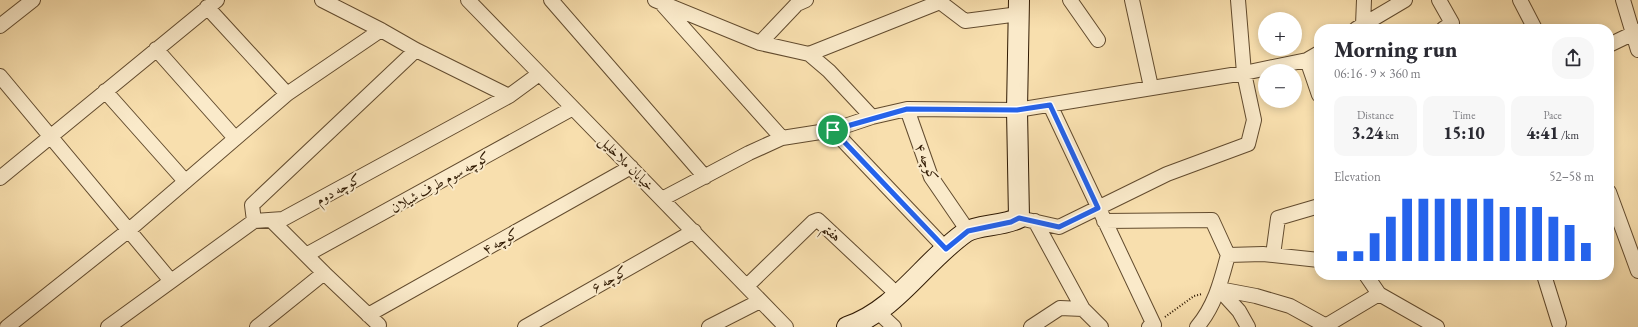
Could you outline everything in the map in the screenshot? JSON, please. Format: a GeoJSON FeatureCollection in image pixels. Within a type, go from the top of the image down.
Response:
{"type":"FeatureCollection","features":[{"type":"Feature","properties":{"kind":"street"},"geometry":{"type":"LineString","coordinates":[[0,26],[33,0]]}},
{"type":"Feature","properties":{"kind":"street"},"geometry":{"type":"LineString","coordinates":[[322,0],[381,30],[416,50],[510,96]]}},
{"type":"Feature","properties":{"kind":"street","name":"خیابان ملاخلیل"},"geometry":{"type":"LineString","coordinates":[[468,0],[786,327]]}},
{"type":"Feature","properties":{"kind":"street"},"geometry":{"type":"LineString","coordinates":[[551,0],[705,176]]}},
{"type":"Feature","properties":{"kind":"street"},"geometry":{"type":"LineString","coordinates":[[760,43],[797,4],[806,0]]}},
{"type":"Feature","properties":{"kind":"street"},"geometry":{"type":"LineString","coordinates":[[1070,0],[1098,40]]}},
{"type":"Feature","properties":{"kind":"street"},"geometry":{"type":"LineString","coordinates":[[1132,0],[1151,87]]}},
{"type":"Feature","properties":{"kind":"street"},"geometry":{"type":"LineString","coordinates":[[848,327],[878,312],[946,249],[968,231],[1027,219],[1059,227],[1167,174],[1248,144],[1254,120],[1244,73],[1238,0]]}},
{"type":"Feature","properties":{"kind":"street"},"geometry":{"type":"LineString","coordinates":[[1361,24],[1364,0]]}},
{"type":"Feature","properties":{"kind":"street"},"geometry":{"type":"LineString","coordinates":[[1367,24],[1405,0]]}},
{"type":"Feature","properties":{"kind":"street"},"geometry":{"type":"LineString","coordinates":[[1439,0],[1452,23],[1450,24]]}},
{"type":"Feature","properties":{"kind":"street"},"geometry":{"type":"LineString","coordinates":[[1520,0],[1532,24]]}},
{"type":"Feature","properties":{"kind":"street"},"geometry":{"type":"LineString","coordinates":[[1623,0],[1636,32],[1638,50]]}},
{"type":"Feature","properties":{"kind":"street"},"geometry":{"type":"LineString","coordinates":[[657,1],[782,138]]}},
{"type":"Feature","properties":{"kind":"street"},"geometry":{"type":"LineString","coordinates":[[657,1],[760,43],[809,54],[829,71],[872,118]]}},
{"type":"Feature","properties":{"kind":"street"},"geometry":{"type":"LineString","coordinates":[[809,54],[940,2],[965,21],[1019,7],[1017,110],[1027,219],[1084,309],[1101,327]]}},
{"type":"Feature","properties":{"kind":"street"},"geometry":{"type":"LineString","coordinates":[[0,178],[212,4],[287,94]]}},
{"type":"Feature","properties":{"kind":"street"},"geometry":{"type":"LineString","coordinates":[[8,327],[129,230],[287,94],[381,30]]}},
{"type":"Feature","properties":{"kind":"street"},"geometry":{"type":"LineString","coordinates":[[1614,43],[1636,32]]}},
{"type":"Feature","properties":{"kind":"street"},"geometry":{"type":"LineString","coordinates":[[156,49],[235,138]]}},
{"type":"Feature","properties":{"kind":"street"},"geometry":{"type":"LineString","coordinates":[[108,327],[254,220],[252,205],[416,50]]}},
{"type":"Feature","properties":{"kind":"street"},"geometry":{"type":"LineString","coordinates":[[662,199],[782,138],[833,130],[907,109],[1017,110],[1244,73],[1313,56]]}},
{"type":"Feature","properties":{"kind":"street","name":"کوچه دوم"},"geometry":{"type":"LineString","coordinates":[[254,220],[283,219],[510,96],[539,74]]}},
{"type":"Feature","properties":{"kind":"street"},"geometry":{"type":"LineString","coordinates":[[0,76],[171,281]]}},
{"type":"Feature","properties":{"kind":"street"},"geometry":{"type":"LineString","coordinates":[[105,91],[185,181]]}},
{"type":"Feature","properties":{"kind":"street"},"geometry":{"type":"LineString","coordinates":[[1050,105],[1152,326]]}},
{"type":"Feature","properties":{"kind":"street","name":"کوچه سوم طرف شیلان"},"geometry":{"type":"LineString","coordinates":[[306,255],[573,108]]}},
{"type":"Feature","properties":{"kind":"street","name":"کوچه ۴"},"geometry":{"type":"LineString","coordinates":[[907,109],[931,177],[968,231]]}},
{"type":"Feature","properties":{"kind":"street"},"geometry":{"type":"LineString","coordinates":[[833,130],[946,249]]}},
{"type":"Feature","properties":{"kind":"street","name":"کوچه ۴"},"geometry":{"type":"LineString","coordinates":[[368,315],[631,167]]}},
{"type":"Feature","properties":{"kind":"street"},"geometry":{"type":"LineString","coordinates":[[1614,206],[1638,271]]}},
{"type":"Feature","properties":{"kind":"street"},"geometry":{"type":"LineString","coordinates":[[1273,255],[1278,218],[1314,207]]}},
{"type":"Feature","properties":{"kind":"street"},"geometry":{"type":"LineString","coordinates":[[271,220],[379,326]]}},
{"type":"Feature","properties":{"kind":"street","name":"هفتم"},"geometry":{"type":"LineString","coordinates":[[747,286],[813,222],[818,220],[898,295]]}},
{"type":"Feature","properties":{"kind":"street"},"geometry":{"type":"LineString","coordinates":[[1104,221],[1212,220],[1228,255],[1219,289],[1208,314],[1197,327]]}},
{"type":"Feature","properties":{"kind":"street","name":"کوچه ۶"},"geometry":{"type":"LineString","coordinates":[[524,327],[694,231]]}},
{"type":"Feature","properties":{"kind":"street"},"geometry":{"type":"LineString","coordinates":[[1228,255],[1273,255],[1314,259]]}},
{"type":"Feature","properties":{"kind":"street"},"geometry":{"type":"LineString","coordinates":[[257,327],[324,273]]}},
{"type":"Feature","properties":{"kind":"street"},"geometry":{"type":"LineString","coordinates":[[1370,280],[1380,294],[1437,327]]}},
{"type":"Feature","properties":{"kind":"street"},"geometry":{"type":"LineString","coordinates":[[1546,280],[1559,323]]}},
{"type":"Feature","properties":{"kind":"street"},"geometry":{"type":"LineString","coordinates":[[1219,289],[1256,296],[1290,306],[1328,326],[1380,294]]}},
{"type":"Feature","properties":{"kind":"street"},"geometry":{"type":"LineString","coordinates":[[1219,289],[1238,311],[1248,327]]}},
{"type":"Feature","properties":{"kind":"street"},"geometry":{"type":"LineString","coordinates":[[709,327],[760,301]]}},
{"type":"Feature","properties":{"kind":"street"},"geometry":{"type":"LineString","coordinates":[[1031,327],[1060,308],[1084,309]]}},
{"type":"Feature","properties":{"kind":"street"},"geometry":{"type":"LineString","coordinates":[[878,312],[894,327]]}},
{"type":"Feature","properties":{"kind":"path"},"geometry":{"type":"LineString","coordinates":[[1152,326],[1194,296],[1219,289]]}},
{"type":"Feature","properties":{"kind":"route"},"geometry":{"type":"LineString","coordinates":[[1050,105],[1098,208],[1059,227],[1019,218],[1011,222],[968,231],[946,249],[833,130],[907,109],[1017,110],[1050,105]]}}]}
